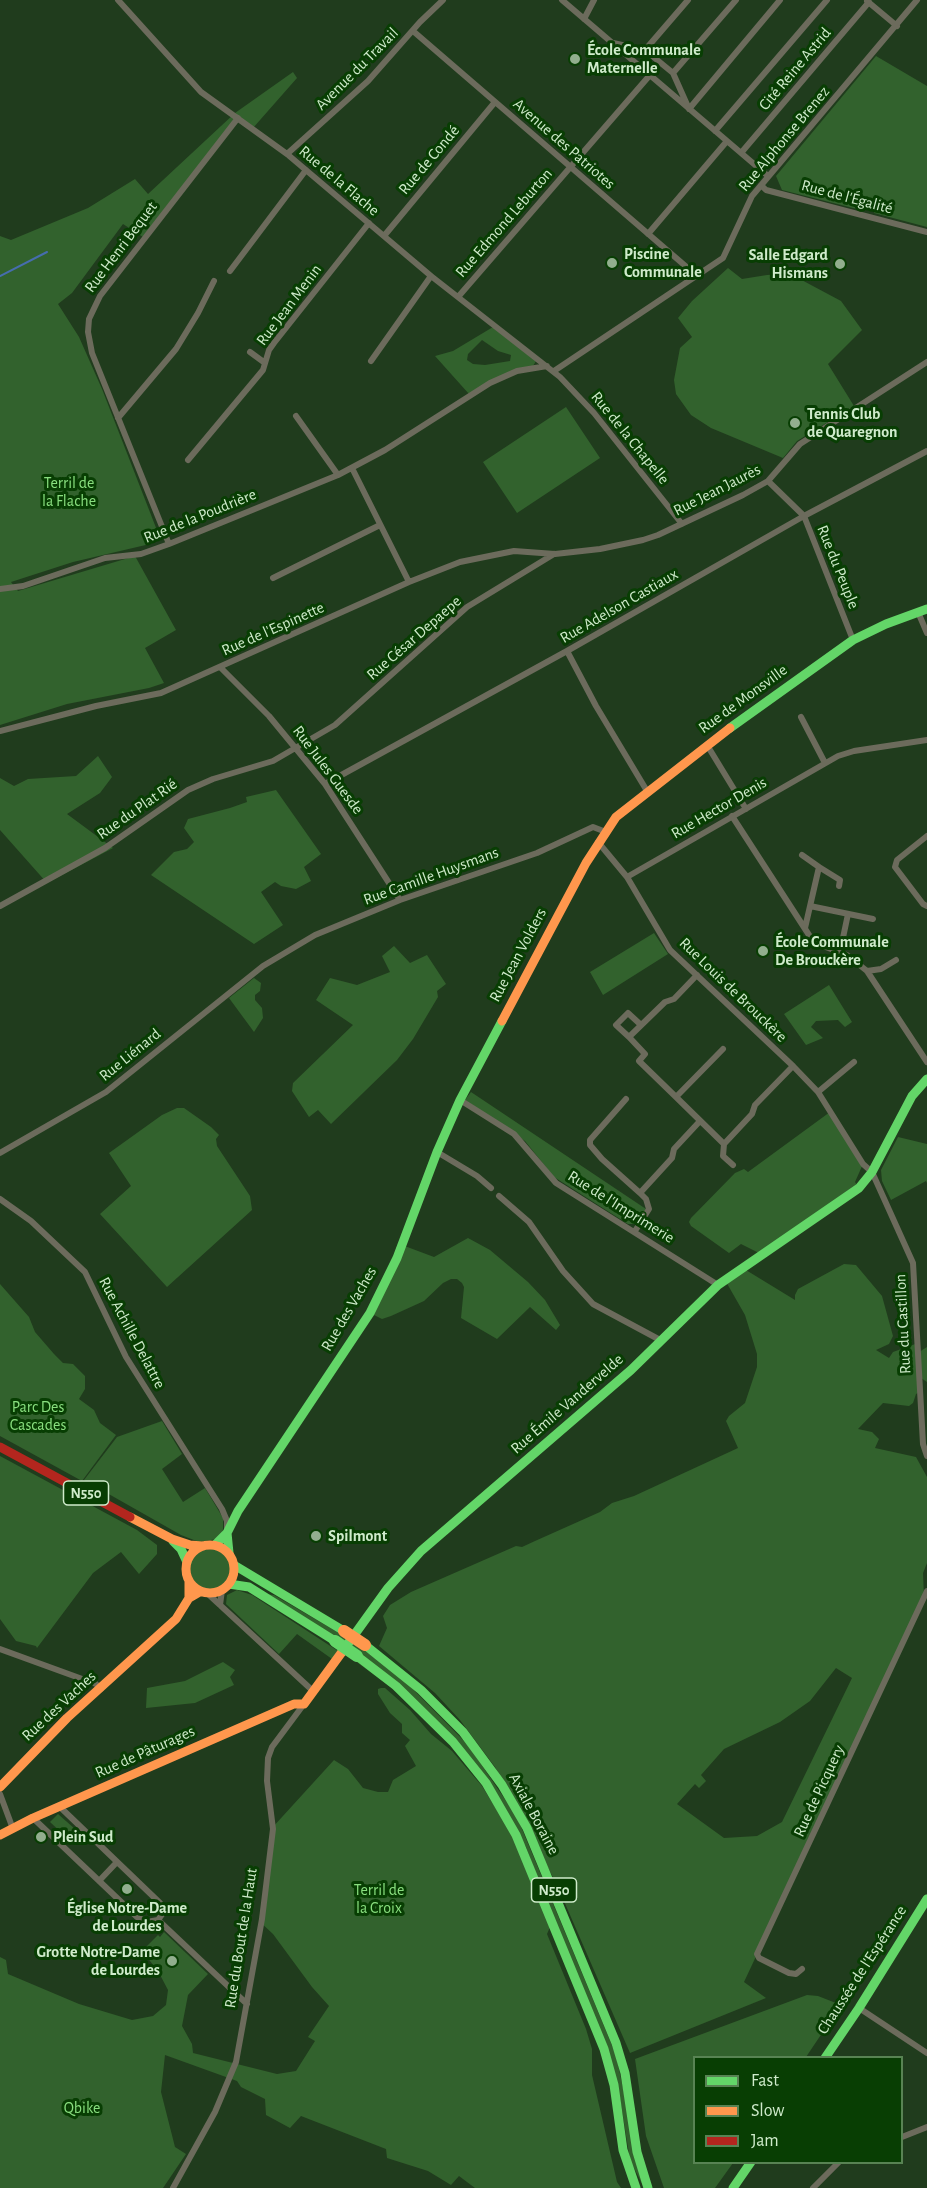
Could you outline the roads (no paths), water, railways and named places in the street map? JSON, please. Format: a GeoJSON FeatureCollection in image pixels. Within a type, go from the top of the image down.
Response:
{"type":"FeatureCollection","features":[{"type":"Feature","properties":{"kind":"main road","name":"Rue de Monsville"},"geometry":{"type":"LineString","coordinates":[[602,837],[619,814],[647,791],[853,640],[922,610]]}},
{"type":"Feature","properties":{"kind":"main road","name":"Rue Jean Volders"},"geometry":{"type":"LineString","coordinates":[[469,1084],[602,837]]}},
{"type":"Feature","properties":{"kind":"main road","name":"Rue Émile Vandervelde"},"geometry":{"type":"LineString","coordinates":[[313,1691],[388,1588],[414,1558],[603,1395],[718,1285],[859,1188],[872,1172],[912,1096],[927,1079]]}},
{"type":"Feature","properties":{"kind":"main road","name":"Rue des Vaches"},"geometry":{"type":"LineString","coordinates":[[215,1545],[227,1533],[238,1511],[368,1316],[397,1258],[437,1152],[469,1084]]}},
{"type":"Feature","properties":{"kind":"main road","name":"N550"},"geometry":{"type":"LineString","coordinates":[[0,1447],[172,1539],[202,1546]]}},
{"type":"Feature","properties":{"kind":"main road"},"geometry":{"type":"LineString","coordinates":[[226,1587],[233,1576],[234,1566],[229,1553],[227,1533]]}},
{"type":"Feature","properties":{"kind":"main road","name":"N550"},"geometry":{"type":"LineString","coordinates":[[172,1539],[181,1549],[187,1562]]}},
{"type":"Feature","properties":{"kind":"main road"},"geometry":{"type":"LineString","coordinates":[[189,1598],[189,1581],[186,1570],[187,1562],[193,1552],[202,1546],[215,1545],[229,1553]]}},
{"type":"Feature","properties":{"kind":"main road","name":"Axiale Boraine"},"geometry":{"type":"LineString","coordinates":[[234,1566],[344,1631],[421,1690],[462,1732],[502,1785],[527,1828],[616,2043],[626,2080],[637,2152],[648,2188]]}},
{"type":"Feature","properties":{"kind":"main road"},"geometry":{"type":"LineString","coordinates":[[189,1581],[204,1592]]}},
{"type":"Feature","properties":{"kind":"main road","name":"Axiale Boraine"},"geometry":{"type":"LineString","coordinates":[[204,1592],[226,1587],[249,1587],[335,1641],[396,1686],[453,1742],[486,1783],[516,1835],[604,2049],[615,2092],[623,2150],[636,2188]]}},
{"type":"Feature","properties":{"kind":"main road","name":"Rue des Vaches"},"geometry":{"type":"LineString","coordinates":[[0,1787],[67,1718],[178,1617],[189,1598],[204,1592]]}},
{"type":"Feature","properties":{"kind":"main road","name":"Rue du Bout de la Haut"},"geometry":{"type":"LineString","coordinates":[[304,1704],[313,1691]]}},
{"type":"Feature","properties":{"kind":"main road","name":"Rue de Pâturages"},"geometry":{"type":"LineString","coordinates":[[0,1834],[294,1704],[304,1704]]}},
{"type":"Feature","properties":{"kind":"main road","name":"Chaussée de l'Espérance"},"geometry":{"type":"LineString","coordinates":[[826,2056],[927,1899]]}},
{"type":"Feature","properties":{"kind":"main road"},"geometry":{"type":"LineString","coordinates":[[733,2188],[750,2164]]}},
{"type":"Feature","properties":{"kind":"street","name":"Rue de la Flache"},"geometry":{"type":"LineString","coordinates":[[118,0],[201,92],[287,154],[431,276],[554,371]]}},
{"type":"Feature","properties":{"kind":"street","name":"Avenue du Travail"},"geometry":{"type":"LineString","coordinates":[[287,154],[368,81],[443,0]]}},
{"type":"Feature","properties":{"kind":"street"},"geometry":{"type":"LineString","coordinates":[[562,0],[768,176]]}},
{"type":"Feature","properties":{"kind":"street"},"geometry":{"type":"LineString","coordinates":[[584,19],[594,0]]}},
{"type":"Feature","properties":{"kind":"street"},"geometry":{"type":"LineString","coordinates":[[645,50],[688,0]]}},
{"type":"Feature","properties":{"kind":"street"},"geometry":{"type":"LineString","coordinates":[[674,74],[736,0]]}},
{"type":"Feature","properties":{"kind":"street"},"geometry":{"type":"LineString","coordinates":[[689,109],[780,0]]}},
{"type":"Feature","properties":{"kind":"street","name":"Cité Reine Astrid"},"geometry":{"type":"LineString","coordinates":[[715,131],[827,0]]}},
{"type":"Feature","properties":{"kind":"street","name":"Rue Alphonse Brenez"},"geometry":{"type":"LineString","coordinates":[[554,371],[723,258],[747,203],[760,185],[917,0]]}},
{"type":"Feature","properties":{"kind":"street"},"geometry":{"type":"LineString","coordinates":[[868,1],[897,26]]}},
{"type":"Feature","properties":{"kind":"street","name":"Cité Reine Astrid"},"geometry":{"type":"LineString","coordinates":[[741,153],[868,1]]}},
{"type":"Feature","properties":{"kind":"street","name":"Avenue des Patriotes"},"geometry":{"type":"LineString","coordinates":[[413,31],[697,276]]}},
{"type":"Feature","properties":{"kind":"street"},"geometry":{"type":"LineString","coordinates":[[612,43],[645,50],[674,74],[689,109]]}},
{"type":"Feature","properties":{"kind":"street","name":"Rue Edmond Leburton"},"geometry":{"type":"LineString","coordinates":[[458,297],[650,75]]}},
{"type":"Feature","properties":{"kind":"street","name":"Rue de Condé"},"geometry":{"type":"LineString","coordinates":[[384,236],[495,102]]}},
{"type":"Feature","properties":{"kind":"street","name":"Rue Henri Bequet"},"geometry":{"type":"LineString","coordinates":[[169,544],[89,342],[89,319],[100,296],[238,118]]}},
{"type":"Feature","properties":{"kind":"street"},"geometry":{"type":"LineString","coordinates":[[648,234],[727,141]]}},
{"type":"Feature","properties":{"kind":"street"},"geometry":{"type":"LineString","coordinates":[[230,271],[306,170]]}},
{"type":"Feature","properties":{"kind":"street","name":"Rue de l'Égalité"},"geometry":{"type":"LineString","coordinates":[[760,185],[766,190],[927,232]]}},
{"type":"Feature","properties":{"kind":"street","name":"Rue Jean Menin"},"geometry":{"type":"LineString","coordinates":[[188,460],[263,370],[274,343],[369,223]]}},
{"type":"Feature","properties":{"kind":"street"},"geometry":{"type":"LineString","coordinates":[[371,361],[431,276]]}},
{"type":"Feature","properties":{"kind":"street"},"geometry":{"type":"LineString","coordinates":[[118,417],[176,349],[214,281]]}},
{"type":"Feature","properties":{"kind":"street"},"geometry":{"type":"LineString","coordinates":[[250,352],[265,363]]}},
{"type":"Feature","properties":{"kind":"street","name":"Rue Jean Jaurès"},"geometry":{"type":"LineString","coordinates":[[555,554],[627,544],[658,535],[743,495],[768,481],[800,444],[927,362]]}},
{"type":"Feature","properties":{"kind":"street","name":"Rue de la Poudrière"},"geometry":{"type":"LineString","coordinates":[[0,589],[23,586],[105,558],[141,554],[169,544],[352,468],[385,450],[490,382],[517,371],[547,366]]}},
{"type":"Feature","properties":{"kind":"street","name":"Rue de la Chapelle"},"geometry":{"type":"LineString","coordinates":[[554,371],[594,413],[682,524]]}},
{"type":"Feature","properties":{"kind":"street"},"geometry":{"type":"LineString","coordinates":[[296,416],[338,475]]}},
{"type":"Feature","properties":{"kind":"street","name":"Rue Adelson Castiaux"},"geometry":{"type":"LineString","coordinates":[[325,784],[567,651],[804,516],[927,452]]}},
{"type":"Feature","properties":{"kind":"street"},"geometry":{"type":"LineString","coordinates":[[352,468],[409,582]]}},
{"type":"Feature","properties":{"kind":"street","name":"Rue du Peuple"},"geometry":{"type":"LineString","coordinates":[[768,481],[804,516],[853,640]]}},
{"type":"Feature","properties":{"kind":"street"},"geometry":{"type":"LineString","coordinates":[[273,578],[380,525]]}},
{"type":"Feature","properties":{"kind":"street","name":"Rue de l'Espinette"},"geometry":{"type":"LineString","coordinates":[[0,731],[96,706],[161,693],[409,582],[460,562],[514,551],[555,554]]}},
{"type":"Feature","properties":{"kind":"street","name":"Rue César Depaepe"},"geometry":{"type":"LineString","coordinates":[[296,748],[344,718],[467,608],[555,554]]}},
{"type":"Feature","properties":{"kind":"street"},"geometry":{"type":"LineString","coordinates":[[922,610],[927,633]]}},
{"type":"Feature","properties":{"kind":"street"},"geometry":{"type":"LineString","coordinates":[[567,651],[596,706],[647,791]]}},
{"type":"Feature","properties":{"kind":"street","name":"Rue Jules Guesde"},"geometry":{"type":"LineString","coordinates":[[220,667],[270,716],[325,784],[400,900]]}},
{"type":"Feature","properties":{"kind":"street"},"geometry":{"type":"LineString","coordinates":[[801,717],[825,763]]}},
{"type":"Feature","properties":{"kind":"street","name":"Rue Hector Denis"},"geometry":{"type":"LineString","coordinates":[[627,878],[838,756],[854,751],[927,740]]}},
{"type":"Feature","properties":{"kind":"street"},"geometry":{"type":"LineString","coordinates":[[707,745],[746,809]]}},
{"type":"Feature","properties":{"kind":"street","name":"Rue du Plat Rié"},"geometry":{"type":"LineString","coordinates":[[0,906],[105,849],[198,784],[273,761],[296,748]]}},
{"type":"Feature","properties":{"kind":"street"},"geometry":{"type":"LineString","coordinates":[[732,816],[805,928],[816,941],[852,959],[867,971],[927,1062]]}},
{"type":"Feature","properties":{"kind":"street","name":"Rue Camille Huysmans"},"geometry":{"type":"LineString","coordinates":[[268,963],[333,926],[400,900],[537,853],[593,826],[602,837]]}},
{"type":"Feature","properties":{"kind":"street"},"geometry":{"type":"LineString","coordinates":[[927,836],[897,860],[895,867],[923,904],[927,906]]}},
{"type":"Feature","properties":{"kind":"street","name":"Rue Louis de Brouckère"},"geometry":{"type":"LineString","coordinates":[[602,837],[670,950],[818,1092],[863,1164],[872,1172]]}},
{"type":"Feature","properties":{"kind":"street"},"geometry":{"type":"LineString","coordinates":[[802,855],[840,880],[838,886]]}},
{"type":"Feature","properties":{"kind":"street"},"geometry":{"type":"LineString","coordinates":[[805,928],[819,867]]}},
{"type":"Feature","properties":{"kind":"street"},"geometry":{"type":"LineString","coordinates":[[810,906],[873,919]]}},
{"type":"Feature","properties":{"kind":"street"},"geometry":{"type":"LineString","coordinates":[[840,952],[848,914]]}},
{"type":"Feature","properties":{"kind":"street"},"geometry":{"type":"LineString","coordinates":[[867,971],[880,969],[896,960]]}},
{"type":"Feature","properties":{"kind":"street","name":"Rue Liénard"},"geometry":{"type":"LineString","coordinates":[[0,1153],[106,1092],[268,963]]}},
{"type":"Feature","properties":{"kind":"street"},"geometry":{"type":"LineString","coordinates":[[629,1037],[665,1002],[674,999],[697,975]]}},
{"type":"Feature","properties":{"kind":"street"},"geometry":{"type":"LineString","coordinates":[[641,1025],[628,1013],[616,1025],[645,1054],[639,1061],[724,1144]]}},
{"type":"Feature","properties":{"kind":"street"},"geometry":{"type":"LineString","coordinates":[[676,1098],[723,1048]]}},
{"type":"Feature","properties":{"kind":"street"},"geometry":{"type":"LineString","coordinates":[[818,1092],[854,1062]]}},
{"type":"Feature","properties":{"kind":"street"},"geometry":{"type":"LineString","coordinates":[[733,1166],[723,1156],[724,1144],[752,1114],[755,1105],[793,1066]]}},
{"type":"Feature","properties":{"kind":"street"},"geometry":{"type":"LineString","coordinates":[[626,1099],[590,1140],[590,1145],[646,1199],[649,1209],[635,1232]]}},
{"type":"Feature","properties":{"kind":"street","name":"Rue de l'Imprimerie"},"geometry":{"type":"LineString","coordinates":[[460,1100],[514,1134],[556,1183],[718,1285]]}},
{"type":"Feature","properties":{"kind":"street"},"geometry":{"type":"LineString","coordinates":[[640,1193],[672,1158],[674,1149],[700,1121]]}},
{"type":"Feature","properties":{"kind":"street"},"geometry":{"type":"LineString","coordinates":[[437,1152],[477,1176],[491,1188]]}},
{"type":"Feature","properties":{"kind":"street","name":"Rue du Castillon"},"geometry":{"type":"LineString","coordinates":[[872,1172],[914,1263],[927,1456]]}},
{"type":"Feature","properties":{"kind":"street"},"geometry":{"type":"LineString","coordinates":[[499,1196],[529,1222],[563,1271],[593,1304],[662,1341]]}},
{"type":"Feature","properties":{"kind":"street","name":"Rue Achille Delattre"},"geometry":{"type":"LineString","coordinates":[[0,1199],[31,1221],[85,1272],[126,1357],[222,1509],[227,1521],[227,1533]]}},
{"type":"Feature","properties":{"kind":"street"},"geometry":{"type":"LineString","coordinates":[[220,1605],[226,1587]]}},
{"type":"Feature","properties":{"kind":"street","name":"Rue de Picquery"},"geometry":{"type":"LineString","coordinates":[[802,1969],[796,1974],[789,1973],[759,1958],[757,1954],[927,1591]]}},
{"type":"Feature","properties":{"kind":"street"},"geometry":{"type":"LineString","coordinates":[[204,1592],[313,1691]]}},
{"type":"Feature","properties":{"kind":"street"},"geometry":{"type":"LineString","coordinates":[[0,1649],[96,1684],[100,1689]]}},
{"type":"Feature","properties":{"kind":"street","name":"Rue du Bout de la Haut"},"geometry":{"type":"LineString","coordinates":[[173,2188],[215,2112],[236,2062],[262,1919],[273,1829],[267,1781],[268,1758],[272,1747],[304,1704]]}},
{"type":"Feature","properties":{"kind":"street"},"geometry":{"type":"LineString","coordinates":[[0,1794],[13,1829]]}},
{"type":"Feature","properties":{"kind":"street"},"geometry":{"type":"LineString","coordinates":[[33,1818],[143,1921],[152,1923],[159,1920],[163,1913],[160,1903],[60,1807]]}},
{"type":"Feature","properties":{"kind":"street"},"geometry":{"type":"LineString","coordinates":[[99,1881],[117,1862]]}},
{"type":"Feature","properties":{"kind":"street"},"geometry":{"type":"LineString","coordinates":[[159,1920],[247,2004]]}},
{"type":"Feature","properties":{"kind":"street"},"geometry":{"type":"LineString","coordinates":[[859,2008],[927,2053]]}},
{"type":"Feature","properties":{"kind":"street"},"geometry":{"type":"LineString","coordinates":[[903,2137],[927,2127]]}},
{"type":"Feature","properties":{"kind":"street"},"geometry":{"type":"LineString","coordinates":[[813,2188],[838,2164]]}},
{"type":"Feature","properties":{"kind":"waterway"},"geometry":{"type":"LineString","coordinates":[[0,276],[47,252]]}},
{"type":"Feature","properties":{"kind":"place","name":"École Communale Maternelle"},"geometry":{"type":"Point","coordinates":[575,59]}},
{"type":"Feature","properties":{"kind":"place","name":"Piscine Communale"},"geometry":{"type":"Point","coordinates":[612,263]}},
{"type":"Feature","properties":{"kind":"place","name":"Salle Edgard Hismans"},"geometry":{"type":"Point","coordinates":[840,264]}},
{"type":"Feature","properties":{"kind":"place","name":"Tennis Club de Quaregnon"},"geometry":{"type":"Point","coordinates":[795,423]}},
{"type":"Feature","properties":{"kind":"place","name":"École Communale De Brouckère"},"geometry":{"type":"Point","coordinates":[763,951]}},
{"type":"Feature","properties":{"kind":"place","name":"Spilmont"},"geometry":{"type":"Point","coordinates":[316,1536]}},
{"type":"Feature","properties":{"kind":"place","name":"Plein Sud"},"geometry":{"type":"Point","coordinates":[41,1837]}},
{"type":"Feature","properties":{"kind":"place","name":"Église Notre-Dame de Lourdes"},"geometry":{"type":"Point","coordinates":[127,1889]}},
{"type":"Feature","properties":{"kind":"place","name":"Grotte Notre-Dame de Lourdes"},"geometry":{"type":"Point","coordinates":[172,1961]}},
{"type":"Feature","properties":{"kind":"park label","name":"Terril de la Flache"},"geometry":{"type":"Point","coordinates":[69,492]}},
{"type":"Feature","properties":{"kind":"park label","name":"Parc Des Cascades"},"geometry":{"type":"Point","coordinates":[38,1416]}},
{"type":"Feature","properties":{"kind":"park label","name":"Terril de la Croix"},"geometry":{"type":"Point","coordinates":[379,1899]}},
{"type":"Feature","properties":{"kind":"park label","name":"Qbike"},"geometry":{"type":"Point","coordinates":[82,2108]}}]}
